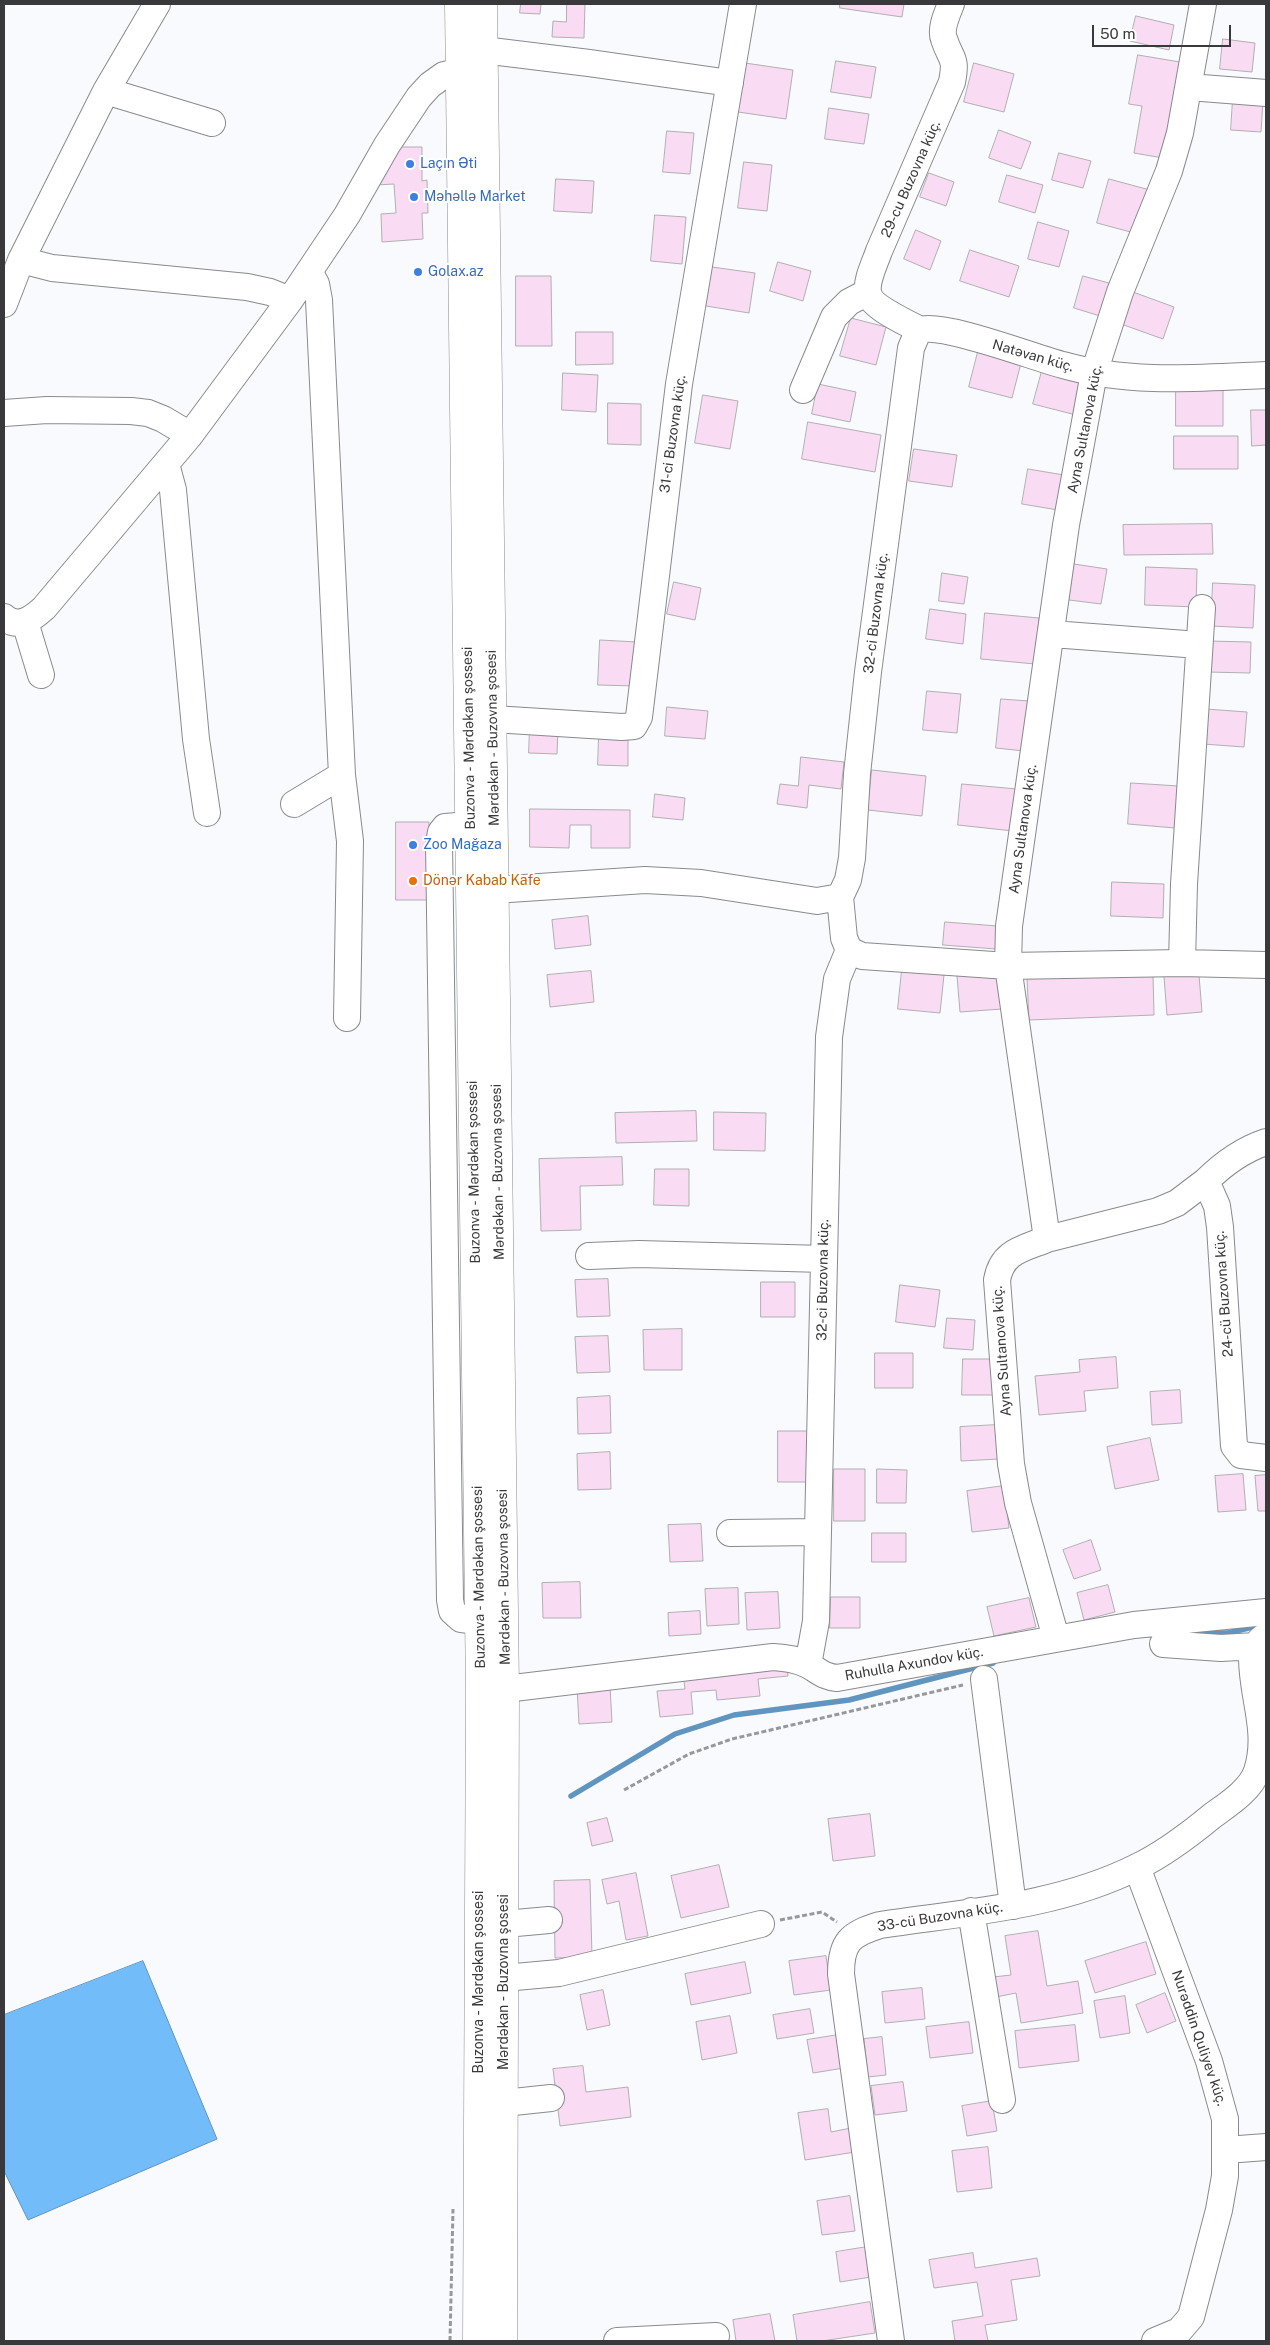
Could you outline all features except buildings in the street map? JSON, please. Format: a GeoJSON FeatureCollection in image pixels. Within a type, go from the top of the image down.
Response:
{"type":"FeatureCollection","features":[{"type":"Feature","properties":{"kind":"main road","name":"Mərdəkan - Buzovna şosesi"},"geometry":{"type":"LineString","coordinates":[[461,4],[483,50],[506,1689],[503,2341]]}},
{"type":"Feature","properties":{"kind":"main road","name":"Buzonva - Mərdəkan şossesi"},"geometry":{"type":"LineString","coordinates":[[461,4],[460,71],[479,1621],[477,2341]]}},
{"type":"Feature","properties":{"kind":"street"},"geometry":{"type":"LineString","coordinates":[[4,304],[21,260],[106,92],[157,4]]}},
{"type":"Feature","properties":{"kind":"street","name":"31-ci Buzovna küç."},"geometry":{"type":"LineString","coordinates":[[493,719],[622,727],[634,726],[639,717],[679,384],[743,4]]}},
{"type":"Feature","properties":{"kind":"street","name":"29-cu Buzovna küç."},"geometry":{"type":"LineString","coordinates":[[868,292],[870,275],[879,252],[952,82],[955,66],[952,55],[943,38],[944,25],[951,4]]}},
{"type":"Feature","properties":{"kind":"street","name":"Ayna Sultanova küç."},"geometry":{"type":"LineString","coordinates":[[1056,1638],[1021,1512],[1011,1464],[997,1280],[999,1266],[1008,1255],[1047,1239],[1008,966],[1009,926],[1066,525],[1094,373],[1120,292],[1154,214],[1170,171],[1180,133],[1203,4]]}},
{"type":"Feature","properties":{"kind":"street"},"geometry":{"type":"LineString","coordinates":[[483,50],[730,83]]}},
{"type":"Feature","properties":{"kind":"street"},"geometry":{"type":"LineString","coordinates":[[41,675],[14,620],[44,608],[190,435],[310,273],[347,215],[405,116],[419,97],[430,85],[444,75],[460,71]]}},
{"type":"Feature","properties":{"kind":"street"},"geometry":{"type":"LineString","coordinates":[[1189,87],[1266,93]]}},
{"type":"Feature","properties":{"kind":"street"},"geometry":{"type":"LineString","coordinates":[[106,92],[212,123]]}},
{"type":"Feature","properties":{"kind":"street"},"geometry":{"type":"LineString","coordinates":[[21,260],[52,268],[247,287],[270,292],[290,300]]}},
{"type":"Feature","properties":{"kind":"street"},"geometry":{"type":"LineString","coordinates":[[310,273],[316,284],[319,300],[342,775],[350,841],[347,1018]]}},
{"type":"Feature","properties":{"kind":"street"},"geometry":{"type":"LineString","coordinates":[[803,390],[834,317],[849,302],[868,292],[871,300],[881,308],[920,330]]}},
{"type":"Feature","properties":{"kind":"street","name":"Natəvan küç."},"geometry":{"type":"LineString","coordinates":[[920,330],[929,328],[950,332],[1094,373],[1134,378],[1170,379],[1266,375]]}},
{"type":"Feature","properties":{"kind":"street","name":"32-ci Buzovna küç."},"geometry":{"type":"LineString","coordinates":[[808,1665],[816,1621],[829,1036],[837,979],[849,950],[844,938],[840,898],[848,880],[852,858],[857,774],[868,672],[910,348],[920,330]]}},
{"type":"Feature","properties":{"kind":"street"},"geometry":{"type":"LineString","coordinates":[[4,413],[47,410],[132,411],[148,413],[163,419],[190,435]]}},
{"type":"Feature","properties":{"kind":"street"},"geometry":{"type":"LineString","coordinates":[[166,464],[173,490],[196,739],[207,812]]}},
{"type":"Feature","properties":{"kind":"street"},"geometry":{"type":"LineString","coordinates":[[1182,963],[1185,875],[1202,608]]}},
{"type":"Feature","properties":{"kind":"street"},"geometry":{"type":"LineString","coordinates":[[1052,634],[1200,645]]}},
{"type":"Feature","properties":{"kind":"street"},"geometry":{"type":"LineString","coordinates":[[294,804],[342,775]]}},
{"type":"Feature","properties":{"kind":"street"},"geometry":{"type":"LineString","coordinates":[[470,825],[445,827],[441,832],[439,843],[448,1496],[452,1611],[461,1619],[479,1621]]}},
{"type":"Feature","properties":{"kind":"street"},"geometry":{"type":"LineString","coordinates":[[494,890],[645,880],[701,883],[817,900],[840,898]]}},
{"type":"Feature","properties":{"kind":"street"},"geometry":{"type":"LineString","coordinates":[[849,950],[862,956],[1008,966],[1182,963],[1266,965]]}},
{"type":"Feature","properties":{"kind":"street"},"geometry":{"type":"LineString","coordinates":[[1047,1239],[1158,1211],[1190,1195],[1223,1163],[1249,1148],[1266,1142]]}},
{"type":"Feature","properties":{"kind":"street","name":"24-cü Buzovna küç."},"geometry":{"type":"LineString","coordinates":[[1206,1181],[1217,1206],[1220,1227],[1234,1446],[1241,1455],[1266,1458]]}},
{"type":"Feature","properties":{"kind":"street"},"geometry":{"type":"LineString","coordinates":[[588,1256],[639,1254],[824,1259]]}},
{"type":"Feature","properties":{"kind":"street"},"geometry":{"type":"LineString","coordinates":[[446,1290],[475,1289]]}},
{"type":"Feature","properties":{"kind":"street"},"geometry":{"type":"LineString","coordinates":[[448,1496],[478,1495]]}},
{"type":"Feature","properties":{"kind":"street"},"geometry":{"type":"LineString","coordinates":[[730,1534],[818,1532]]}},
{"type":"Feature","properties":{"kind":"street","name":"Ruhulla Axundov küç."},"geometry":{"type":"LineString","coordinates":[[506,1689],[773,1657],[791,1658],[808,1665],[827,1677],[837,1678],[1134,1625],[1266,1612]]}},
{"type":"Feature","properties":{"kind":"street"},"geometry":{"type":"LineString","coordinates":[[1163,1644],[1220,1648],[1261,1641]]}},
{"type":"Feature","properties":{"kind":"street","name":"33-cü Buzovna küç."},"geometry":{"type":"LineString","coordinates":[[852,1938],[863,1930],[880,1925],[1012,1906],[1051,1898],[1087,1887],[1137,1867],[1192,1833],[1261,1780],[1261,1713],[1252,1665],[1261,1641]]}},
{"type":"Feature","properties":{"kind":"street"},"geometry":{"type":"LineString","coordinates":[[984,1680],[1012,1906]]}},
{"type":"Feature","properties":{"kind":"street","name":"Nurəddin Quliyev küç."},"geometry":{"type":"LineString","coordinates":[[1137,1867],[1219,2091],[1225,2118],[1226,2150],[1219,2210],[1191,2317],[1178,2331],[1155,2341]]}},
{"type":"Feature","properties":{"kind":"street"},"geometry":{"type":"LineString","coordinates":[[971,1911],[1002,2100]]}},
{"type":"Feature","properties":{"kind":"street"},"geometry":{"type":"LineString","coordinates":[[505,1924],[549,1920]]}},
{"type":"Feature","properties":{"kind":"street"},"geometry":{"type":"LineString","coordinates":[[504,1978],[559,1973],[761,1924]]}},
{"type":"Feature","properties":{"kind":"street"},"geometry":{"type":"LineString","coordinates":[[852,1938],[844,1946],[841,1958],[841,1974],[891,2341]]}},
{"type":"Feature","properties":{"kind":"street"},"geometry":{"type":"LineString","coordinates":[[504,2103],[551,2098]]}},
{"type":"Feature","properties":{"kind":"street"},"geometry":{"type":"LineString","coordinates":[[1226,2150],[1266,2147]]}},
{"type":"Feature","properties":{"kind":"street"},"geometry":{"type":"LineString","coordinates":[[617,2341],[716,2336]]}},
{"type":"Feature","properties":{"kind":"path"},"geometry":{"type":"LineString","coordinates":[[624,1790],[689,1754],[732,1739],[984,1680]]}},
{"type":"Feature","properties":{"kind":"path"},"geometry":{"type":"LineString","coordinates":[[761,1924],[801,1914],[822,1912],[833,1918],[852,1938]]}},
{"type":"Feature","properties":{"kind":"water"},"geometry":{"type":"Polygon","coordinates":[[[143,1961],[217,2139],[28,2220],[4,2171],[4,2015],[143,1961]]]}},
{"type":"Feature","properties":{"kind":"waterway"},"geometry":{"type":"LineString","coordinates":[[1184,1633],[1228,1633],[1261,1625]]}},
{"type":"Feature","properties":{"kind":"waterway"},"geometry":{"type":"LineString","coordinates":[[571,1796],[675,1734],[734,1715],[849,1700],[993,1663]]}},
{"type":"Feature","properties":{"kind":"place","name":"Laçın Əti"},"geometry":{"type":"Point","coordinates":[410,164]}},
{"type":"Feature","properties":{"kind":"place","name":"Məhəllə Market"},"geometry":{"type":"Point","coordinates":[414,197]}},
{"type":"Feature","properties":{"kind":"place","name":"Golax.az"},"geometry":{"type":"Point","coordinates":[418,272]}},
{"type":"Feature","properties":{"kind":"place","name":"Zoo Mağaza"},"geometry":{"type":"Point","coordinates":[413,845]}},
{"type":"Feature","properties":{"kind":"place","name":"Dönər Kabab Kafe"},"geometry":{"type":"Point","coordinates":[413,881]}}]}
